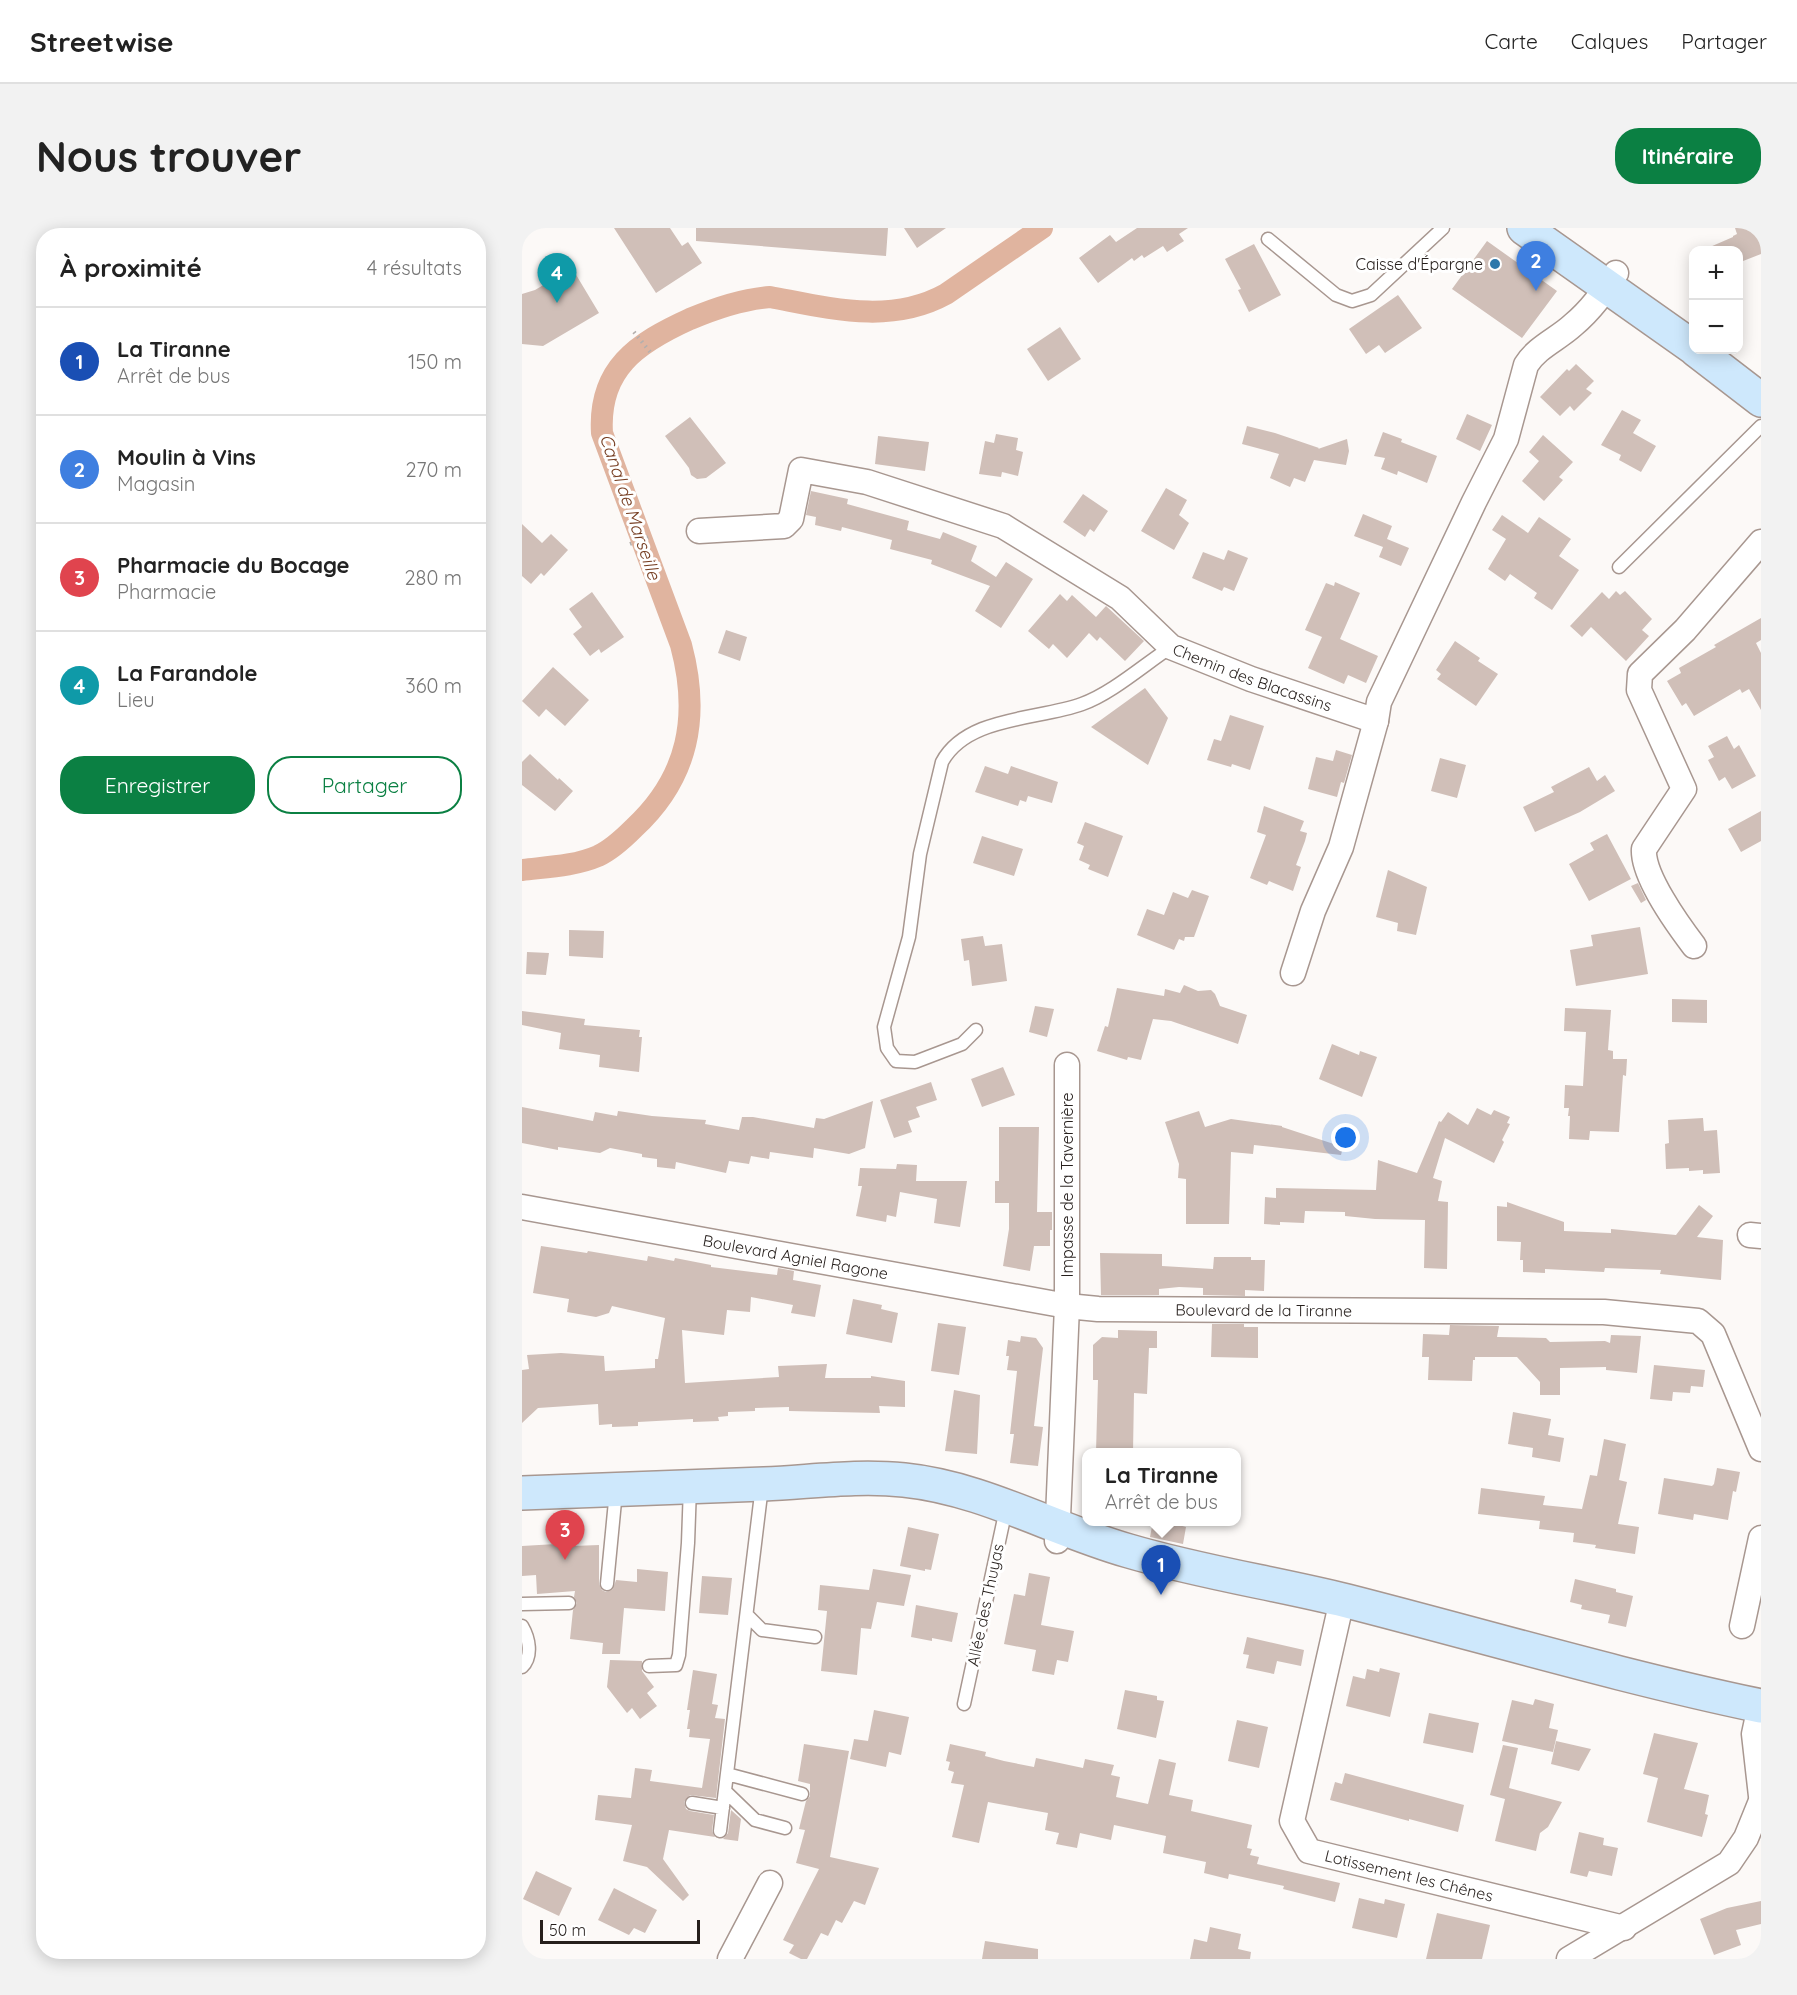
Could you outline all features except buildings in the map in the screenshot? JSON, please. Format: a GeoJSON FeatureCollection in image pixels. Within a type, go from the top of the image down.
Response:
{"type":"FeatureCollection","features":[{"type":"Feature","properties":{"kind":"main road"},"geometry":{"type":"LineString","coordinates":[[1524,228],[1611,280],[1689,322]]}},
{"type":"Feature","properties":{"kind":"main road"},"geometry":{"type":"LineString","coordinates":[[1550,228],[1689,344]]}},
{"type":"Feature","properties":{"kind":"main road"},"geometry":{"type":"LineString","coordinates":[[1701,354],[1761,400]]}},
{"type":"Feature","properties":{"kind":"main road"},"geometry":{"type":"LineString","coordinates":[[1736,354],[1761,371]]}},
{"type":"Feature","properties":{"kind":"main road"},"geometry":{"type":"LineString","coordinates":[[522,1493],[777,1484],[912,1498],[1005,1514],[1057,1535],[1175,1563],[1340,1610],[1687,1689],[1760,1714]]}},
{"type":"Feature","properties":{"kind":"street"},"geometry":{"type":"LineString","coordinates":[[1293,973],[1313,911],[1341,847],[1376,721],[1379,702],[1506,439],[1526,365],[1532,356],[1592,309],[1611,280]]}},
{"type":"Feature","properties":{"kind":"street","name":"Chemin des Blacassins"},"geometry":{"type":"LineString","coordinates":[[699,531],[784,526],[791,519],[801,470],[867,482],[1003,526],[1120,597],[1171,647],[1251,679],[1376,721]]}},
{"type":"Feature","properties":{"kind":"street"},"geometry":{"type":"LineString","coordinates":[[1694,946],[1672,918],[1643,860],[1644,849],[1684,789],[1639,690],[1640,674],[1685,630],[1761,542]]}},
{"type":"Feature","properties":{"kind":"street","name":"Impasse de la Tavernière"},"geometry":{"type":"LineString","coordinates":[[1067,1065],[1067,1306]]}},
{"type":"Feature","properties":{"kind":"street","name":"Boulevard Agniel Ragone"},"geometry":{"type":"LineString","coordinates":[[522,1208],[1067,1306]]}},
{"type":"Feature","properties":{"kind":"street"},"geometry":{"type":"LineString","coordinates":[[1057,1535],[1067,1306]]}},
{"type":"Feature","properties":{"kind":"street","name":"Boulevard de la Tiranne"},"geometry":{"type":"LineString","coordinates":[[1067,1306],[1098,1309],[1593,1311],[1698,1321],[1713,1334],[1761,1449]]}},
{"type":"Feature","properties":{"kind":"street"},"geometry":{"type":"LineString","coordinates":[[1742,1626],[1761,1538]]}},
{"type":"Feature","properties":{"kind":"street","name":"Lotissement les Chênes"},"geometry":{"type":"LineString","coordinates":[[1340,1610],[1292,1821],[1309,1851],[1624,1928]]}},
{"type":"Feature","properties":{"kind":"street"},"geometry":{"type":"LineString","coordinates":[[1760,1714],[1754,1734],[1761,1796]]}},
{"type":"Feature","properties":{"kind":"street"},"geometry":{"type":"LineString","coordinates":[[1569,1959],[1729,1863],[1754,1835],[1761,1802]]}},
{"type":"Feature","properties":{"kind":"street"},"geometry":{"type":"LineString","coordinates":[[730,1959],[770,1883]]}},
{"type":"Feature","properties":{"kind":"lane"},"geometry":{"type":"LineString","coordinates":[[1268,239],[1336,295],[1352,302],[1371,295],[1443,228]]}},
{"type":"Feature","properties":{"kind":"lane"},"geometry":{"type":"LineString","coordinates":[[1619,567],[1761,426]]}},
{"type":"Feature","properties":{"kind":"lane"},"geometry":{"type":"LineString","coordinates":[[976,1030],[962,1044],[915,1062],[897,1061],[887,1048],[884,1027],[909,938],[920,854],[942,762],[949,749],[967,736],[997,724],[1082,704],[1099,697],[1171,647]]}},
{"type":"Feature","properties":{"kind":"lane"},"geometry":{"type":"LineString","coordinates":[[720,1831],[747,1615],[777,1484]]}},
{"type":"Feature","properties":{"kind":"lane"},"geometry":{"type":"LineString","coordinates":[[649,1666],[676,1665],[679,1655],[690,1486]]}},
{"type":"Feature","properties":{"kind":"lane"},"geometry":{"type":"LineString","coordinates":[[607,1584],[616,1489]]}},
{"type":"Feature","properties":{"kind":"lane","name":"Allée des Thuyas"},"geometry":{"type":"LineString","coordinates":[[964,1704],[1005,1514]]}},
{"type":"Feature","properties":{"kind":"lane"},"geometry":{"type":"LineString","coordinates":[[522,1604],[569,1603]]}},
{"type":"Feature","properties":{"kind":"lane"},"geometry":{"type":"LineString","coordinates":[[747,1615],[762,1630],[814,1637]]}},
{"type":"Feature","properties":{"kind":"lane"},"geometry":{"type":"LineString","coordinates":[[522,1626],[528,1637],[528,1653],[526,1664],[522,1667]]}},
{"type":"Feature","properties":{"kind":"lane"},"geometry":{"type":"LineString","coordinates":[[728,1774],[802,1794]]}},
{"type":"Feature","properties":{"kind":"lane"},"geometry":{"type":"LineString","coordinates":[[725,1791],[755,1820],[785,1828]]}},
{"type":"Feature","properties":{"kind":"lane"},"geometry":{"type":"LineString","coordinates":[[692,1803],[723,1808]]}},
{"type":"Feature","properties":{"kind":"path"},"geometry":{"type":"LineString","coordinates":[[634,332],[651,353]]}},
{"type":"Feature","properties":{"kind":"path"},"geometry":{"type":"LineString","coordinates":[[630,544],[651,536]]}},
{"type":"Feature","properties":{"kind":"waterway","name":"Canal de Marseille"},"geometry":{"type":"LineString","coordinates":[[522,870],[580,862],[598,856],[612,847],[653,808],[667,788],[678,766],[685,744],[689,721],[689,696],[687,671],[681,645],[602,433],[602,411],[607,392],[614,375],[625,361],[653,338],[671,328],[710,311],[749,300],[770,297],[815,306],[859,311],[903,309],[925,303],[946,294],[1042,228]]}},
{"type":"Feature","properties":{"kind":"place","name":"Caisse d'Épargne"},"geometry":{"type":"Point","coordinates":[1495,264]}},
{"type":"Feature","properties":{"kind":"place","name":"Moulin à Vins"},"geometry":{"type":"Point","coordinates":[1536,291]}},
{"type":"Feature","properties":{"kind":"place","name":"La Farandole"},"geometry":{"type":"Point","coordinates":[557,303]}},
{"type":"Feature","properties":{"kind":"place","name":"Pharmacie du Bocage"},"geometry":{"type":"Point","coordinates":[565,1560]}},
{"type":"Feature","properties":{"kind":"place","name":"La Tiranne"},"geometry":{"type":"Point","coordinates":[1161,1595]}}]}
